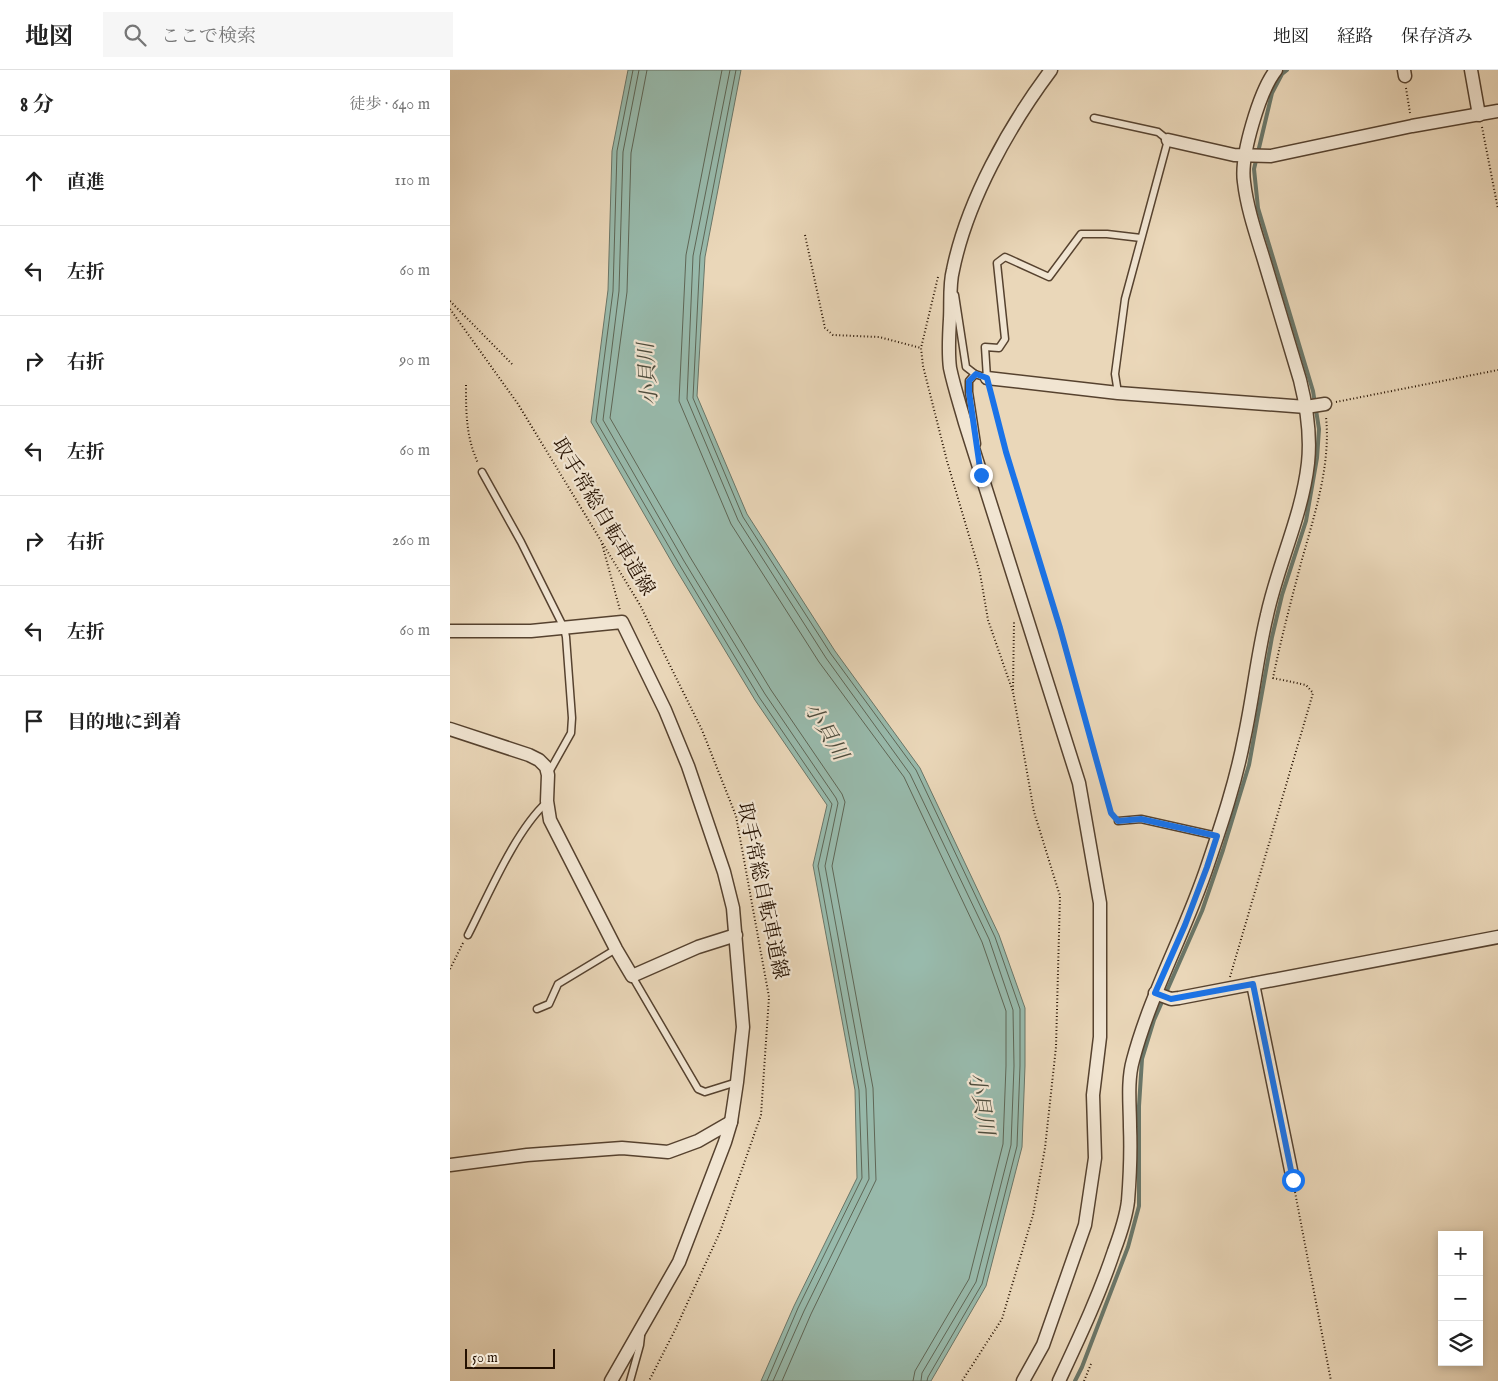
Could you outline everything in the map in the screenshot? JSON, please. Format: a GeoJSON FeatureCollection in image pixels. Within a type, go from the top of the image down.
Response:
{"type":"FeatureCollection","features":[{"type":"Feature","properties":{"kind":"street"},"geometry":{"type":"LineString","coordinates":[[1024,1381],[1043,1345],[1085,1225],[1095,1158],[1093,1095],[1100,1037],[1100,903],[1079,783],[965,424],[950,368],[949,332],[953,268],[963,231],[985,179],[1029,99],[1051,70]]}},
{"type":"Feature","properties":{"kind":"street"},"geometry":{"type":"LineString","coordinates":[[1059,1381],[1102,1288],[1120,1235],[1126,1212],[1131,1160],[1129,1101],[1132,1064],[1143,1025],[1185,925],[1217,836],[1244,740],[1267,614],[1301,499],[1308,463],[1309,435],[1317,405],[1300,380],[1250,212],[1243,180],[1253,155],[1262,97],[1267,84],[1276,70]]}},
{"type":"Feature","properties":{"kind":"street"},"geometry":{"type":"LineString","coordinates":[[1471,70],[1479,115]]}},
{"type":"Feature","properties":{"kind":"street"},"geometry":{"type":"LineString","coordinates":[[1168,140],[1234,155],[1272,156],[1412,126],[1498,111]]}},
{"type":"Feature","properties":{"kind":"street"},"geometry":{"type":"LineString","coordinates":[[981,376],[1118,393],[1317,405]]}},
{"type":"Feature","properties":{"kind":"street"},"geometry":{"type":"LineString","coordinates":[[450,631],[473,630],[490,632],[564,628],[622,622],[665,710],[707,818],[734,908],[743,1027],[731,1122],[679,1262],[611,1381]]}},
{"type":"Feature","properties":{"kind":"street"},"geometry":{"type":"LineString","coordinates":[[450,728],[529,754],[540,760],[546,767],[550,820],[616,949],[632,976],[698,947],[736,935]]}},
{"type":"Feature","properties":{"kind":"street"},"geometry":{"type":"LineString","coordinates":[[1155,993],[1171,999],[1498,937]]}},
{"type":"Feature","properties":{"kind":"street"},"geometry":{"type":"LineString","coordinates":[[1253,984],[1293,1180]]}},
{"type":"Feature","properties":{"kind":"street"},"geometry":{"type":"LineString","coordinates":[[450,1165],[622,1148],[668,1152],[698,1141],[731,1122]]}},
{"type":"Feature","properties":{"kind":"lane"},"geometry":{"type":"LineString","coordinates":[[1094,118],[1158,132],[1168,140],[1125,299],[1115,374],[1118,393]]}},
{"type":"Feature","properties":{"kind":"lane"},"geometry":{"type":"LineString","coordinates":[[981,376],[985,347],[999,348],[1005,339],[997,263],[1005,257],[1049,277],[1082,234],[1106,234],[1141,238]]}},
{"type":"Feature","properties":{"kind":"lane"},"geometry":{"type":"LineString","coordinates":[[953,268],[966,367],[981,376]]}},
{"type":"Feature","properties":{"kind":"lane"},"geometry":{"type":"LineString","coordinates":[[981,376],[969,381],[981,475]]}},
{"type":"Feature","properties":{"kind":"lane"},"geometry":{"type":"LineString","coordinates":[[482,472],[521,542],[564,628],[566,637],[572,718],[570,733],[548,775]]}},
{"type":"Feature","properties":{"kind":"lane"},"geometry":{"type":"LineString","coordinates":[[468,935],[519,838],[540,808],[548,801]]}},
{"type":"Feature","properties":{"kind":"lane"},"geometry":{"type":"LineString","coordinates":[[1118,821],[1141,819],[1217,836]]}},
{"type":"Feature","properties":{"kind":"lane"},"geometry":{"type":"LineString","coordinates":[[537,1009],[549,1004],[558,984],[616,949]]}},
{"type":"Feature","properties":{"kind":"lane"},"geometry":{"type":"LineString","coordinates":[[632,976],[698,1089],[705,1092],[737,1082]]}},
{"type":"Feature","properties":{"kind":"lane"},"geometry":{"type":"LineString","coordinates":[[630,1381],[640,1345],[641,1330]]}},
{"type":"Feature","properties":{"kind":"path"},"geometry":{"type":"LineString","coordinates":[[1404,73],[1412,126]]}},
{"type":"Feature","properties":{"kind":"path"},"geometry":{"type":"LineString","coordinates":[[1479,115],[1498,209]]}},
{"type":"Feature","properties":{"kind":"path"},"geometry":{"type":"LineString","coordinates":[[805,235],[825,328],[833,335],[879,337],[921,348]]}},
{"type":"Feature","properties":{"kind":"path"},"geometry":{"type":"LineString","coordinates":[[953,268],[944,266],[937,280],[921,348],[923,366],[947,461],[980,573],[988,620],[1013,692],[1034,812],[1060,896],[1056,1047],[1045,1148],[1033,1215],[1002,1318],[962,1381]]}},
{"type":"Feature","properties":{"kind":"path"},"geometry":{"type":"LineString","coordinates":[[450,301],[513,365]]}},
{"type":"Feature","properties":{"kind":"path","name":"取手常総自転車道線"},"geometry":{"type":"LineString","coordinates":[[450,309],[518,404],[640,605],[702,730],[736,816],[770,997],[761,1115],[720,1232],[675,1330],[649,1381]]}},
{"type":"Feature","properties":{"kind":"path"},"geometry":{"type":"LineString","coordinates":[[1227,989],[1313,693],[1306,685],[1273,678],[1281,638],[1318,504],[1325,458],[1327,426],[1317,405],[1498,370]]}},
{"type":"Feature","properties":{"kind":"path"},"geometry":{"type":"LineString","coordinates":[[981,376],[1060,628],[1111,813],[1118,821]]}},
{"type":"Feature","properties":{"kind":"path"},"geometry":{"type":"LineString","coordinates":[[466,385],[466,427],[471,448],[482,472]]}},
{"type":"Feature","properties":{"kind":"path"},"geometry":{"type":"LineString","coordinates":[[602,542],[622,622]]}},
{"type":"Feature","properties":{"kind":"path"},"geometry":{"type":"LineString","coordinates":[[1013,692],[1014,620]]}},
{"type":"Feature","properties":{"kind":"path"},"geometry":{"type":"LineString","coordinates":[[450,969],[468,935]]}},
{"type":"Feature","properties":{"kind":"path"},"geometry":{"type":"LineString","coordinates":[[1293,1180],[1331,1381]]}},
{"type":"Feature","properties":{"kind":"path"},"geometry":{"type":"LineString","coordinates":[[1084,1381],[1091,1364]]}},
{"type":"Feature","properties":{"kind":"water","name":"小貝川"},"geometry":{"type":"Polygon","coordinates":[[[628,70],[741,70],[705,257],[697,396],[747,514],[835,651],[920,768],[999,935],[1025,1008],[1022,1147],[986,1286],[931,1381],[761,1381],[794,1306],[857,1178],[855,1090],[813,865],[827,805],[755,700],[674,566],[591,422],[608,290],[612,151],[628,70]]]}},
{"type":"Feature","properties":{"kind":"waterway"},"geometry":{"type":"LineString","coordinates":[[1075,1381],[1128,1247],[1139,1206],[1139,1106],[1142,1059],[1154,1020],[1202,911],[1249,765],[1272,637],[1282,595],[1306,521],[1317,458],[1319,429],[1313,391],[1258,208],[1254,169],[1272,93],[1282,74],[1287,70]]}},
{"type":"Feature","properties":{"kind":"route"},"geometry":{"type":"LineString","coordinates":[[981,475],[969,392],[969,381],[976,374],[987,378],[1006,452],[1060,628],[1111,813],[1118,821],[1141,819],[1217,836],[1185,925],[1155,993],[1171,999],[1253,984],[1293,1180]]}}]}
